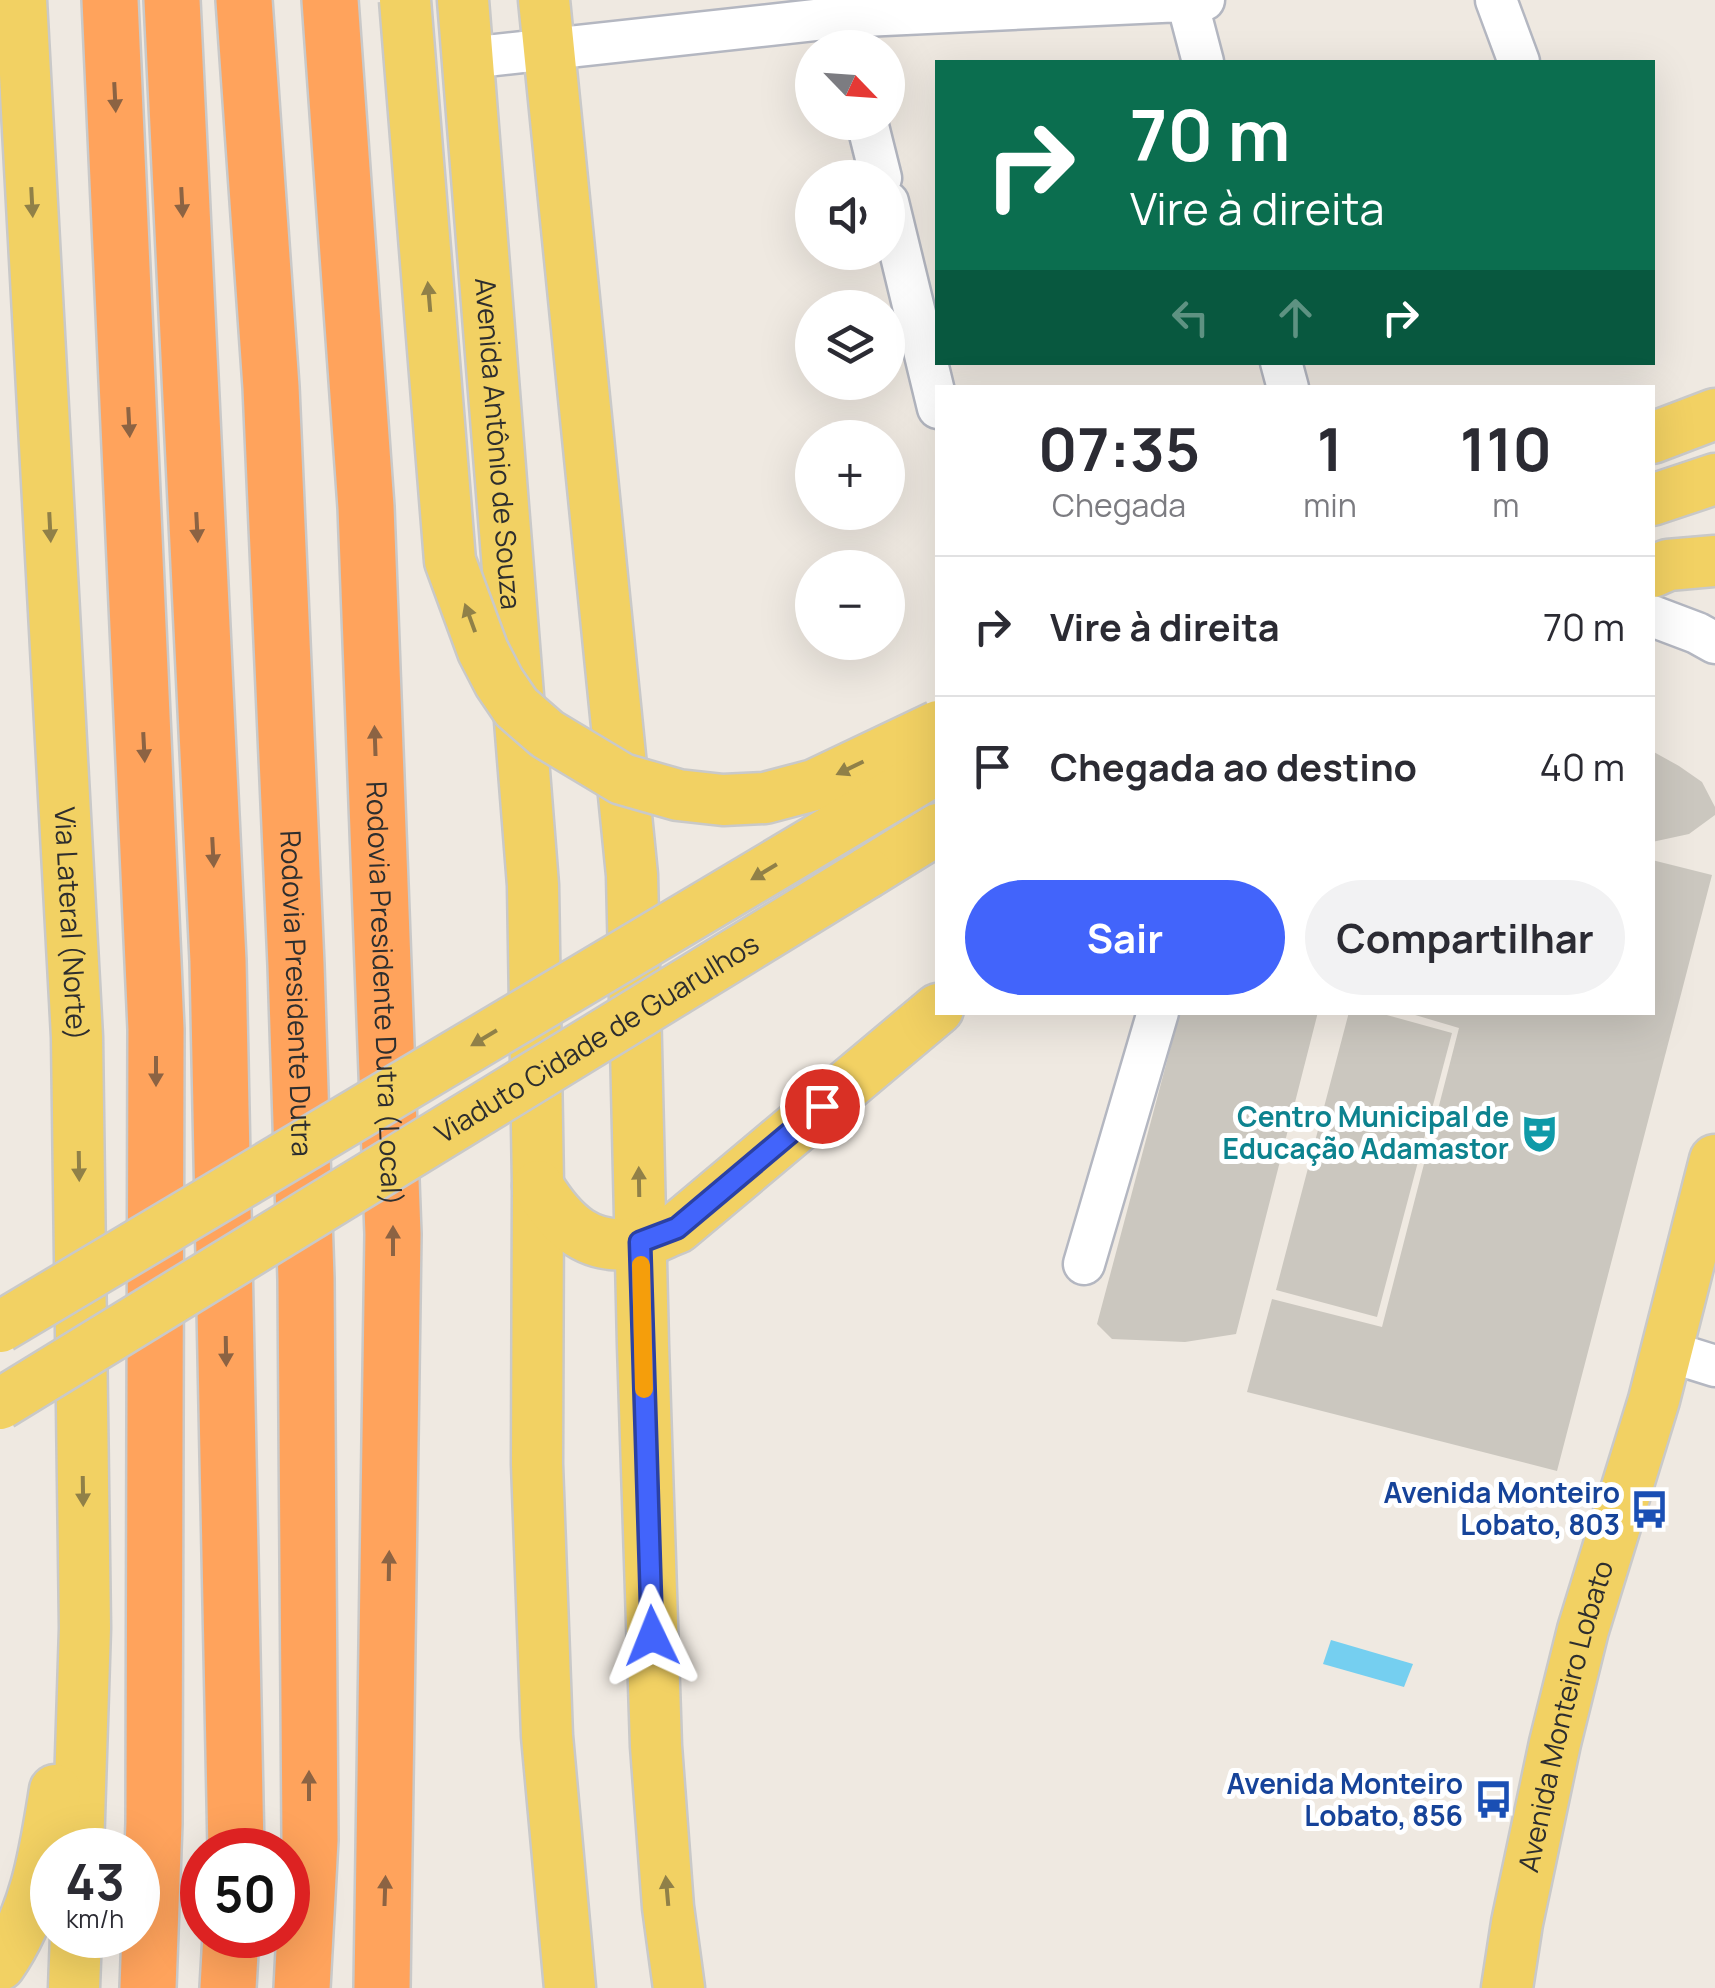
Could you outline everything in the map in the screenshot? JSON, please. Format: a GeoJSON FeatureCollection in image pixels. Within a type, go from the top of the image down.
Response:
{"type":"FeatureCollection","features":[{"type":"Feature","properties":{"kind":"highway"},"geometry":{"type":"LineString","coordinates":[[110,0],[156,1028],[154,1823],[148,1988]]}},
{"type":"Feature","properties":{"kind":"highway"},"geometry":{"type":"LineString","coordinates":[[172,0],[218,961],[236,1828]]}},
{"type":"Feature","properties":{"kind":"highway","name":"Rodovia Presidente Dutra"},"geometry":{"type":"LineString","coordinates":[[244,0],[271,387],[306,1279],[310,1840],[302,1988]]}},
{"type":"Feature","properties":{"kind":"highway","name":"Rodovia Presidente Dutra (Local)"},"geometry":{"type":"LineString","coordinates":[[330,0],[366,507],[394,1234],[382,1988]]}},
{"type":"Feature","properties":{"kind":"highway"},"geometry":{"type":"LineString","coordinates":[[228,1988],[230,1958]]}},
{"type":"Feature","properties":{"kind":"main road","name":"Via Lateral (Norte)"},"geometry":{"type":"LineString","coordinates":[[21,0],[77,1037],[85,1628],[79,1828]]}},
{"type":"Feature","properties":{"kind":"main road"},"geometry":{"type":"LineString","coordinates":[[405,0],[450,561],[483,651],[516,707],[546,734],[622,779],[678,795],[723,800],[765,798],[814,785],[935,727]]}},
{"type":"Feature","properties":{"kind":"main road","name":"Avenida Antônio de Souza"},"geometry":{"type":"LineString","coordinates":[[464,0],[533,885],[537,1464],[547,1736],[570,1988]]}},
{"type":"Feature","properties":{"kind":"main road"},"geometry":{"type":"LineString","coordinates":[[544,0],[632,875],[656,1746],[668,1907],[679,1988]]}},
{"type":"Feature","properties":{"kind":"main road"},"geometry":{"type":"LineString","coordinates":[[1655,437],[1715,414]]}},
{"type":"Feature","properties":{"kind":"main road"},"geometry":{"type":"LineString","coordinates":[[1655,499],[1715,479]]}},
{"type":"Feature","properties":{"kind":"main road"},"geometry":{"type":"LineString","coordinates":[[1655,571],[1668,565],[1715,561]]}},
{"type":"Feature","properties":{"kind":"main road","name":"Viaduto Cidade de Guarulhos"},"geometry":{"type":"LineString","coordinates":[[0,1327],[935,770]]}},
{"type":"Feature","properties":{"kind":"main road","name":"Viaduto Cidade de Guarulhos"},"geometry":{"type":"LineString","coordinates":[[0,1404],[935,831]]}},
{"type":"Feature","properties":{"kind":"main road"},"geometry":{"type":"LineString","coordinates":[[538,1186],[573,1230],[602,1244],[640,1242],[677,1228],[935,1013]]}},
{"type":"Feature","properties":{"kind":"main road","name":"Avenida Monteiro Lobato"},"geometry":{"type":"LineString","coordinates":[[1507,1988],[1555,1744],[1583,1630],[1667,1351],[1715,1160]]}},
{"type":"Feature","properties":{"kind":"main road"},"geometry":{"type":"LineString","coordinates":[[0,1966],[17,1941],[43,1868],[85,1628]]}},
{"type":"Feature","properties":{"kind":"main road"},"geometry":{"type":"LineString","coordinates":[[74,1988],[75,1958]]}},
{"type":"Feature","properties":{"kind":"street"},"geometry":{"type":"LineString","coordinates":[[468,58],[843,21],[1204,0]]}},
{"type":"Feature","properties":{"kind":"street"},"geometry":{"type":"LineString","coordinates":[[1496,0],[1517,60]]}},
{"type":"Feature","properties":{"kind":"street"},"geometry":{"type":"LineString","coordinates":[[1187,1],[1202,60]]}},
{"type":"Feature","properties":{"kind":"street"},"geometry":{"type":"LineString","coordinates":[[905,270],[935,396]]}},
{"type":"Feature","properties":{"kind":"street"},"geometry":{"type":"LineString","coordinates":[[1655,617],[1715,643]]}},
{"type":"Feature","properties":{"kind":"street"},"geometry":{"type":"LineString","coordinates":[[1084,1264],[1157,1015]]}},
{"type":"Feature","properties":{"kind":"street"},"geometry":{"type":"LineString","coordinates":[[1667,1351],[1715,1366]]}},
{"type":"Feature","properties":{"kind":"water"},"geometry":{"type":"Polygon","coordinates":[[[1331,1640],[1413,1664],[1404,1687],[1323,1664],[1331,1640]]]}},
{"type":"Feature","properties":{"kind":"building"},"geometry":{"type":"Polygon","coordinates":[[[1655,753],[1702,782],[1715,807],[1715,815],[1689,834],[1655,841],[1655,753]]]}},
{"type":"Feature","properties":{"kind":"building"},"geometry":{"type":"Polygon","coordinates":[[[1655,861],[1712,875],[1557,1471],[1247,1392],[1272,1299],[1382,1327],[1459,1028],[1415,1015],[1655,1015],[1655,861]]]}},
{"type":"Feature","properties":{"kind":"building"},"geometry":{"type":"Polygon","coordinates":[[[1179,1015],[1317,1015],[1236,1334],[1185,1342],[1112,1339],[1097,1324],[1179,1015]]]}},
{"type":"Feature","properties":{"kind":"building"},"geometry":{"type":"Polygon","coordinates":[[[1348,1015],[1387,1015],[1452,1033],[1377,1317],[1276,1290],[1348,1015]]]}},
{"type":"Feature","properties":{"kind":"slow traffic"},"geometry":{"type":"LineString","coordinates":[[641,1265],[644,1389]]}},
{"type":"Feature","properties":{"kind":"place","name":"Centro Municipal de Educação Adamastor"},"geometry":{"type":"Point","coordinates":[1539,1133]}},
{"type":"Feature","properties":{"kind":"place","name":"Avenida Monteiro Lobato, 803"},"geometry":{"type":"Point","coordinates":[1650,1509]}},
{"type":"Feature","properties":{"kind":"place","name":"Avenida Monteiro Lobato, 856"},"geometry":{"type":"Point","coordinates":[1493,1800]}},
{"type":"Feature","properties":{"kind":"route"},"geometry":{"type":"LineString","coordinates":[[652,1636],[640,1242],[677,1228],[822,1106]]}}]}
